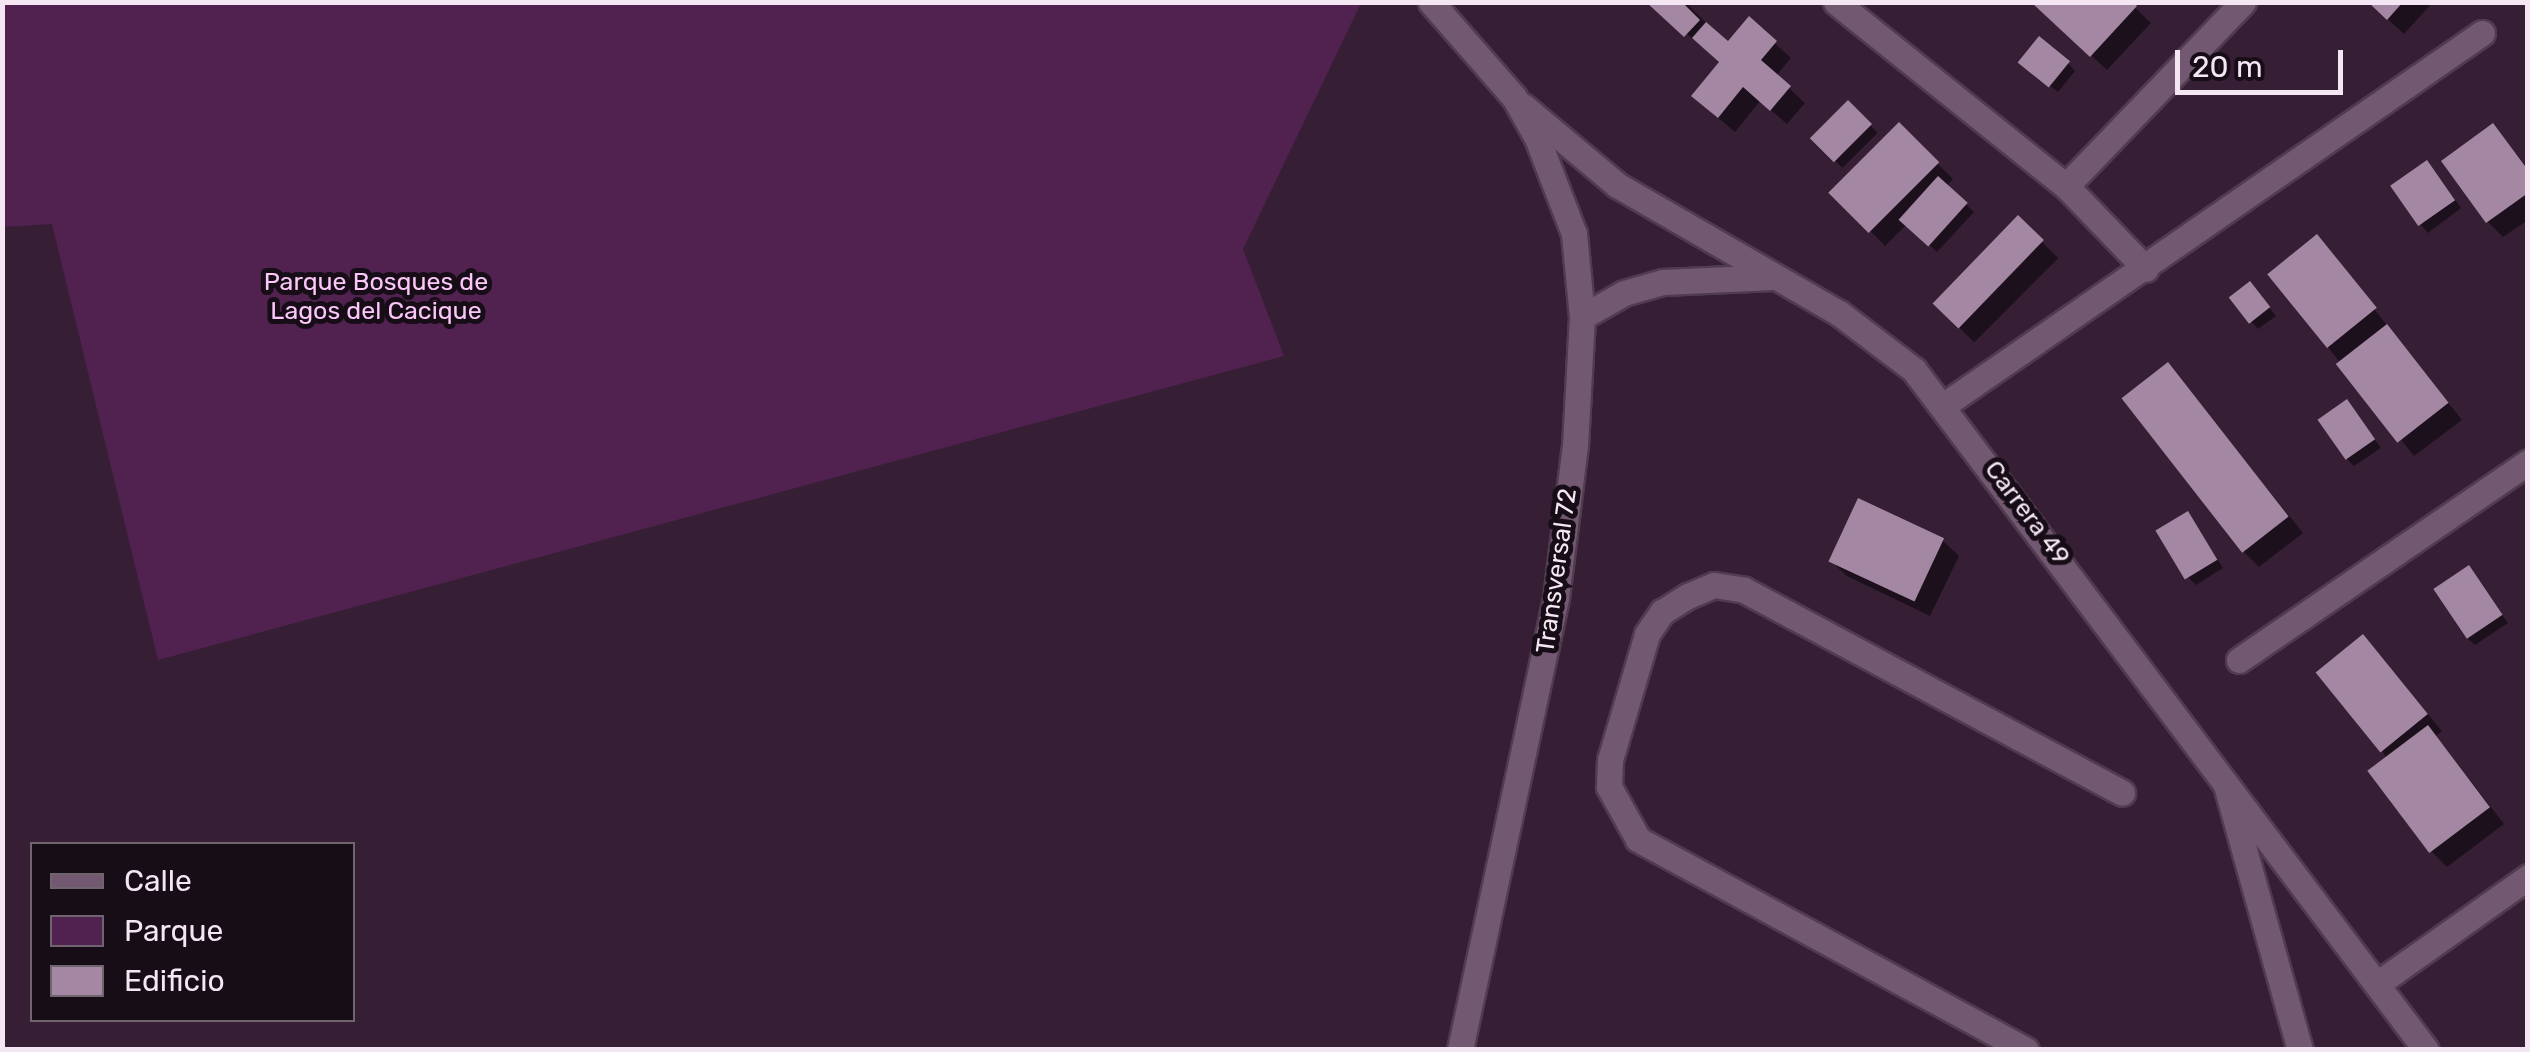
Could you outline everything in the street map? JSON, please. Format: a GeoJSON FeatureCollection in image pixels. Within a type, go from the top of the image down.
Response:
{"type":"FeatureCollection","features":[{"type":"Feature","properties":{"kind":"street"},"geometry":{"type":"LineString","coordinates":[[1431,2],[1514,97]]}},
{"type":"Feature","properties":{"kind":"street"},"geometry":{"type":"LineString","coordinates":[[1836,2],[2066,186],[2146,269]]}},
{"type":"Feature","properties":{"kind":"street"},"geometry":{"type":"LineString","coordinates":[[2066,186],[2242,2]]}},
{"type":"Feature","properties":{"kind":"street"},"geometry":{"type":"LineString","coordinates":[[1944,405],[2146,269],[2482,33]]}},
{"type":"Feature","properties":{"kind":"street","name":"Carrera 49"},"geometry":{"type":"LineString","coordinates":[[1514,97],[1616,186],[1878,339],[1944,405],[2426,1050]]}},
{"type":"Feature","properties":{"kind":"street","name":"Transversal 72"},"geometry":{"type":"LineString","coordinates":[[1460,1050],[1556,598],[1575,445],[1582,317],[1574,234],[1556,180],[1514,97]]}},
{"type":"Feature","properties":{"kind":"street"},"geometry":{"type":"LineString","coordinates":[[1582,317],[1624,293],[1664,282],[1774,277]]}},
{"type":"Feature","properties":{"kind":"street"},"geometry":{"type":"LineString","coordinates":[[2238,660],[2528,462]]}},
{"type":"Feature","properties":{"kind":"street"},"geometry":{"type":"LineString","coordinates":[[2026,1050],[1638,839],[1609,787],[1609,774],[1647,634],[1662,612],[1688,596],[1714,585],[1744,590],[2122,793]]}},
{"type":"Feature","properties":{"kind":"street"},"geometry":{"type":"LineString","coordinates":[[2225,779],[2300,1050]]}},
{"type":"Feature","properties":{"kind":"street"},"geometry":{"type":"LineString","coordinates":[[2377,984],[2528,878]]}},
{"type":"Feature","properties":{"kind":"green space","name":"Parque Bosques de Lagos del Cacique"},"geometry":{"type":"Polygon","coordinates":[[[3,2],[1361,3],[1243,249],[1284,356],[158,660],[52,224],[3,227],[3,2]]]}},
{"type":"Feature","properties":{"kind":"building"},"geometry":{"type":"Polygon","coordinates":[[[1646,2],[1682,2],[1700,20],[1684,37],[1646,2]]]}},
{"type":"Feature","properties":{"kind":"building"},"geometry":{"type":"Polygon","coordinates":[[[2031,2],[2133,2],[2137,6],[2090,57],[2031,2]]]}},
{"type":"Feature","properties":{"kind":"building"},"geometry":{"type":"Polygon","coordinates":[[[2368,2],[2403,2],[2387,20],[2368,2]]]}},
{"type":"Feature","properties":{"kind":"building"},"geometry":{"type":"Polygon","coordinates":[[[1749,16],[1777,41],[1761,60],[1791,86],[1770,111],[1743,87],[1718,118],[1691,96],[1719,62],[1692,38],[1706,22],[1728,41],[1749,16]]]}},
{"type":"Feature","properties":{"kind":"building"},"geometry":{"type":"Polygon","coordinates":[[[2039,36],[2070,61],[2049,88],[2018,62],[2039,36]]]}},
{"type":"Feature","properties":{"kind":"building"},"geometry":{"type":"Polygon","coordinates":[[[1848,100],[1872,124],[1834,162],[1810,138],[1848,100]]]}},
{"type":"Feature","properties":{"kind":"building"},"geometry":{"type":"Polygon","coordinates":[[[1899,122],[1939,162],[1869,233],[1828,193],[1899,122]]]}},
{"type":"Feature","properties":{"kind":"building"},"geometry":{"type":"Polygon","coordinates":[[[2493,123],[2528,170],[2528,193],[2486,223],[2441,161],[2493,123]]]}},
{"type":"Feature","properties":{"kind":"building"},"geometry":{"type":"Polygon","coordinates":[[[2427,160],[2455,200],[2418,226],[2390,186],[2427,160]]]}},
{"type":"Feature","properties":{"kind":"building"},"geometry":{"type":"Polygon","coordinates":[[[1938,176],[1968,203],[1928,247],[1899,220],[1938,176]]]}},
{"type":"Feature","properties":{"kind":"building"},"geometry":{"type":"Polygon","coordinates":[[[2018,215],[2044,240],[1958,328],[1933,303],[2018,215]]]}},
{"type":"Feature","properties":{"kind":"building"},"geometry":{"type":"Polygon","coordinates":[[[2317,234],[2377,308],[2327,348],[2267,274],[2317,234]]]}},
{"type":"Feature","properties":{"kind":"building"},"geometry":{"type":"Polygon","coordinates":[[[2250,281],[2270,307],[2249,324],[2229,298],[2250,281]]]}},
{"type":"Feature","properties":{"kind":"building"},"geometry":{"type":"Polygon","coordinates":[[[2387,324],[2449,403],[2397,443],[2336,364],[2387,324]]]}},
{"type":"Feature","properties":{"kind":"building"},"geometry":{"type":"Polygon","coordinates":[[[2168,362],[2289,516],[2242,553],[2122,398],[2168,362]]]}},
{"type":"Feature","properties":{"kind":"building"},"geometry":{"type":"Polygon","coordinates":[[[2347,399],[2375,439],[2346,460],[2318,420],[2347,399]]]}},
{"type":"Feature","properties":{"kind":"building"},"geometry":{"type":"Polygon","coordinates":[[[1858,498],[1944,538],[1915,602],[1828,561],[1858,498]]]}},
{"type":"Feature","properties":{"kind":"building"},"geometry":{"type":"Polygon","coordinates":[[[2188,511],[2217,560],[2185,579],[2155,531],[2188,511]]]}},
{"type":"Feature","properties":{"kind":"building"},"geometry":{"type":"Polygon","coordinates":[[[2469,565],[2503,615],[2467,639],[2433,589],[2469,565]]]}},
{"type":"Feature","properties":{"kind":"building"},"geometry":{"type":"Polygon","coordinates":[[[2363,634],[2428,714],[2380,752],[2316,672],[2363,634]]]}},
{"type":"Feature","properties":{"kind":"building"},"geometry":{"type":"Polygon","coordinates":[[[2428,725],[2490,807],[2429,853],[2367,771],[2428,725]]]}}]}
